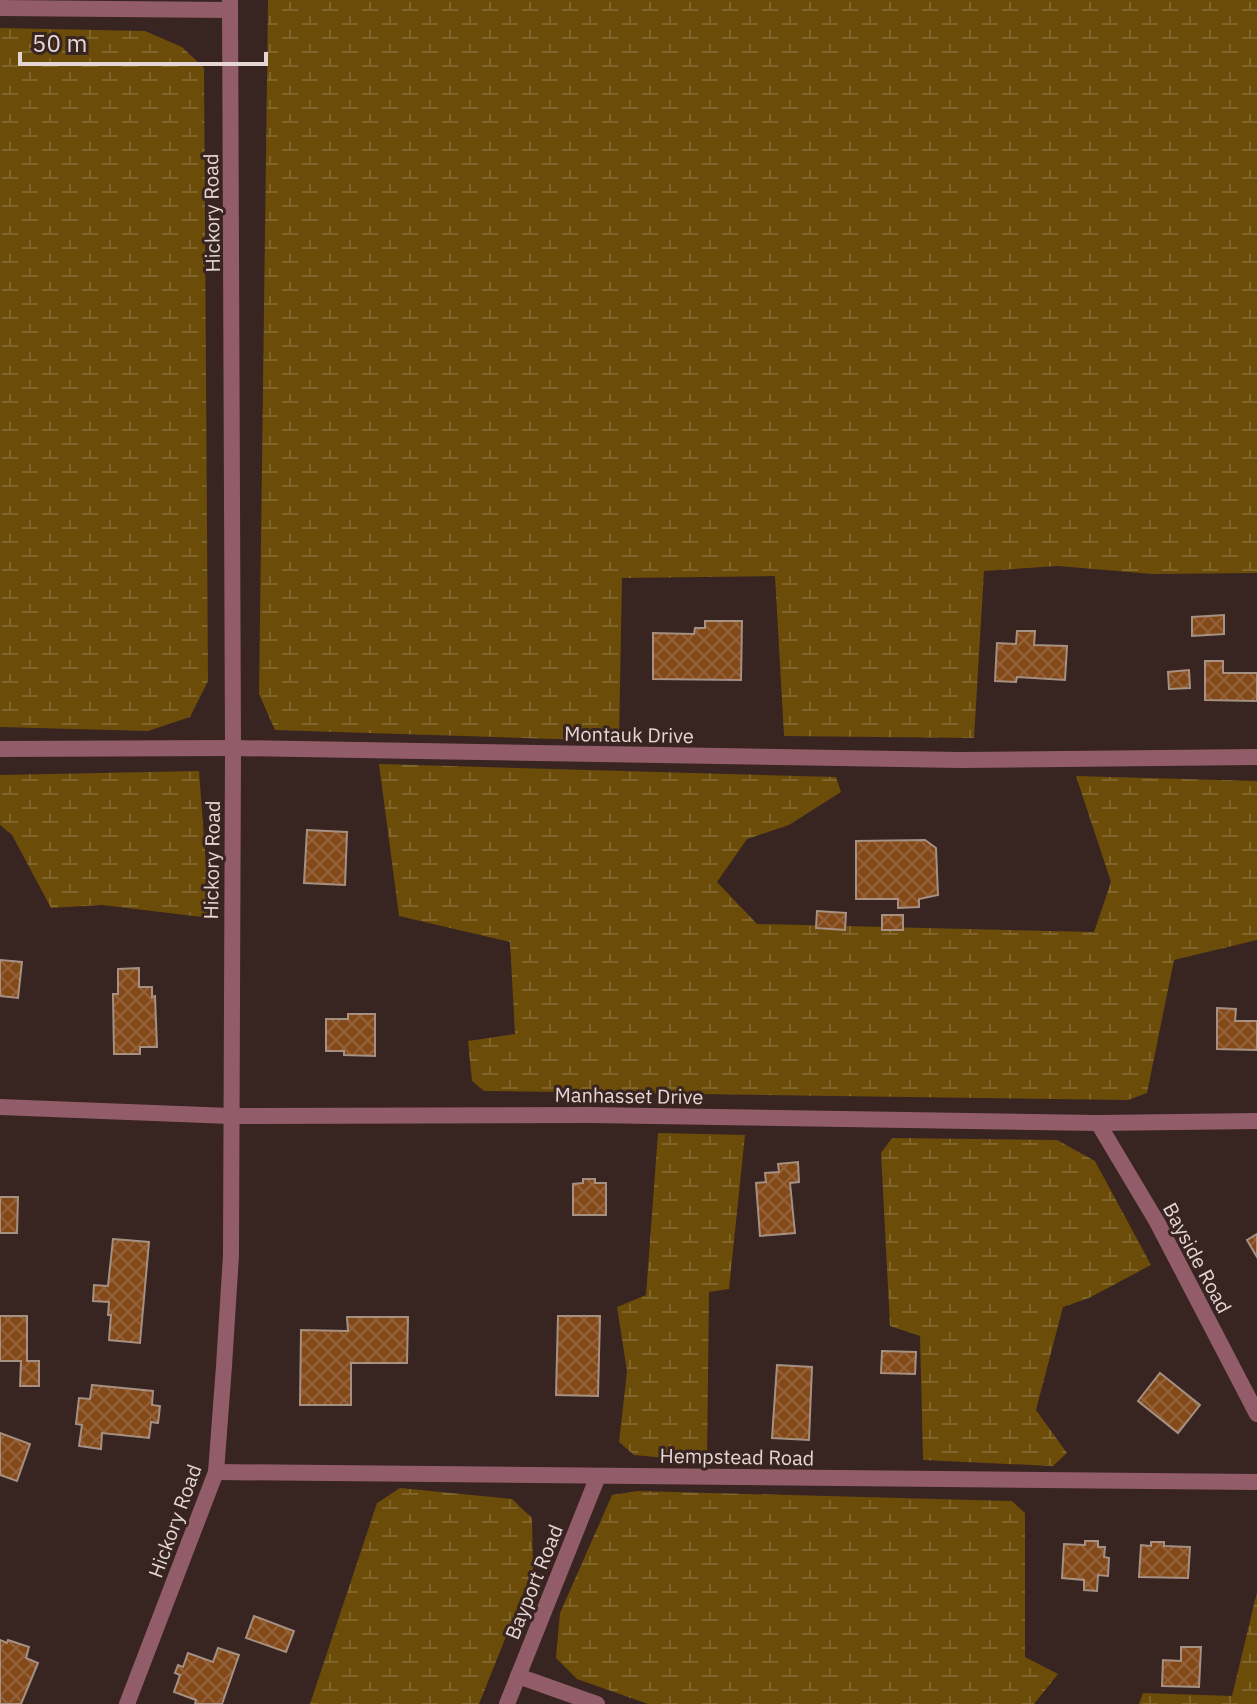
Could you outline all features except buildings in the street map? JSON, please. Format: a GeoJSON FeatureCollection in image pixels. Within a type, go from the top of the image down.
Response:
{"type":"FeatureCollection","features":[{"type":"Feature","properties":{"kind":"street"},"geometry":{"type":"LineString","coordinates":[[0,8],[230,5]]}},
{"type":"Feature","properties":{"kind":"street","name":"Hickory Road"},"geometry":{"type":"LineString","coordinates":[[127,1704],[216,1472],[231,1255],[233,408],[230,5]]}},
{"type":"Feature","properties":{"kind":"street","name":"Montauk Drive"},"geometry":{"type":"LineString","coordinates":[[0,749],[233,748],[960,760],[1257,757]]}},
{"type":"Feature","properties":{"kind":"street","name":"Manhasset Drive"},"geometry":{"type":"LineString","coordinates":[[0,1107],[230,1116],[590,1115],[1098,1123],[1257,1121]]}},
{"type":"Feature","properties":{"kind":"street","name":"Bayside Road"},"geometry":{"type":"LineString","coordinates":[[1098,1123],[1157,1222],[1257,1414]]}},
{"type":"Feature","properties":{"kind":"street","name":"Hempstead Road"},"geometry":{"type":"LineString","coordinates":[[216,1472],[1257,1482]]}},
{"type":"Feature","properties":{"kind":"street","name":"Bayport Road"},"geometry":{"type":"LineString","coordinates":[[507,1704],[598,1476]]}},
{"type":"Feature","properties":{"kind":"street"},"geometry":{"type":"LineString","coordinates":[[518,1676],[597,1704]]}},
{"type":"Feature","properties":{"kind":"green space"},"geometry":{"type":"Polygon","coordinates":[[[268,0],[1257,0],[1257,573],[1152,574],[1058,566],[984,571],[974,738],[784,736],[775,576],[622,578],[619,741],[275,730],[259,694],[268,0]]]}},
{"type":"Feature","properties":{"kind":"green space"},"geometry":{"type":"Polygon","coordinates":[[[0,28],[145,31],[182,47],[204,68],[208,681],[190,717],[148,731],[0,727],[0,28]]]}},
{"type":"Feature","properties":{"kind":"green space"},"geometry":{"type":"Polygon","coordinates":[[[379,764],[836,777],[841,792],[789,825],[747,839],[717,882],[757,924],[1094,932],[1111,882],[1076,776],[1257,781],[1257,940],[1174,960],[1147,1093],[1128,1100],[484,1091],[472,1081],[468,1041],[515,1034],[510,942],[399,916],[379,764]]]}},
{"type":"Feature","properties":{"kind":"green space"},"geometry":{"type":"Polygon","coordinates":[[[199,771],[210,918],[102,905],[51,908],[12,835],[0,825],[0,775],[199,771]]]}},
{"type":"Feature","properties":{"kind":"green space"},"geometry":{"type":"Polygon","coordinates":[[[658,1133],[745,1135],[729,1289],[709,1292],[707,1462],[634,1455],[619,1442],[627,1371],[617,1307],[646,1295],[658,1133]]]}},
{"type":"Feature","properties":{"kind":"green space"},"geometry":{"type":"Polygon","coordinates":[[[892,1138],[1057,1140],[1095,1161],[1151,1265],[1089,1298],[1063,1307],[1036,1410],[1067,1453],[1053,1466],[923,1460],[920,1336],[890,1326],[881,1153],[892,1138]]]}},
{"type":"Feature","properties":{"kind":"green space"},"geometry":{"type":"Polygon","coordinates":[[[400,1488],[512,1499],[532,1518],[533,1569],[479,1704],[310,1704],[377,1503],[400,1488]]]}},
{"type":"Feature","properties":{"kind":"green space"},"geometry":{"type":"Polygon","coordinates":[[[637,1491],[1012,1501],[1025,1513],[1025,1657],[1058,1674],[1034,1704],[648,1704],[577,1679],[556,1658],[560,1613],[612,1495],[637,1491]]]}},
{"type":"Feature","properties":{"kind":"green space"},"geometry":{"type":"Polygon","coordinates":[[[1257,1592],[1257,1704],[1139,1704],[1143,1693],[1232,1696],[1257,1592]]]}}]}
